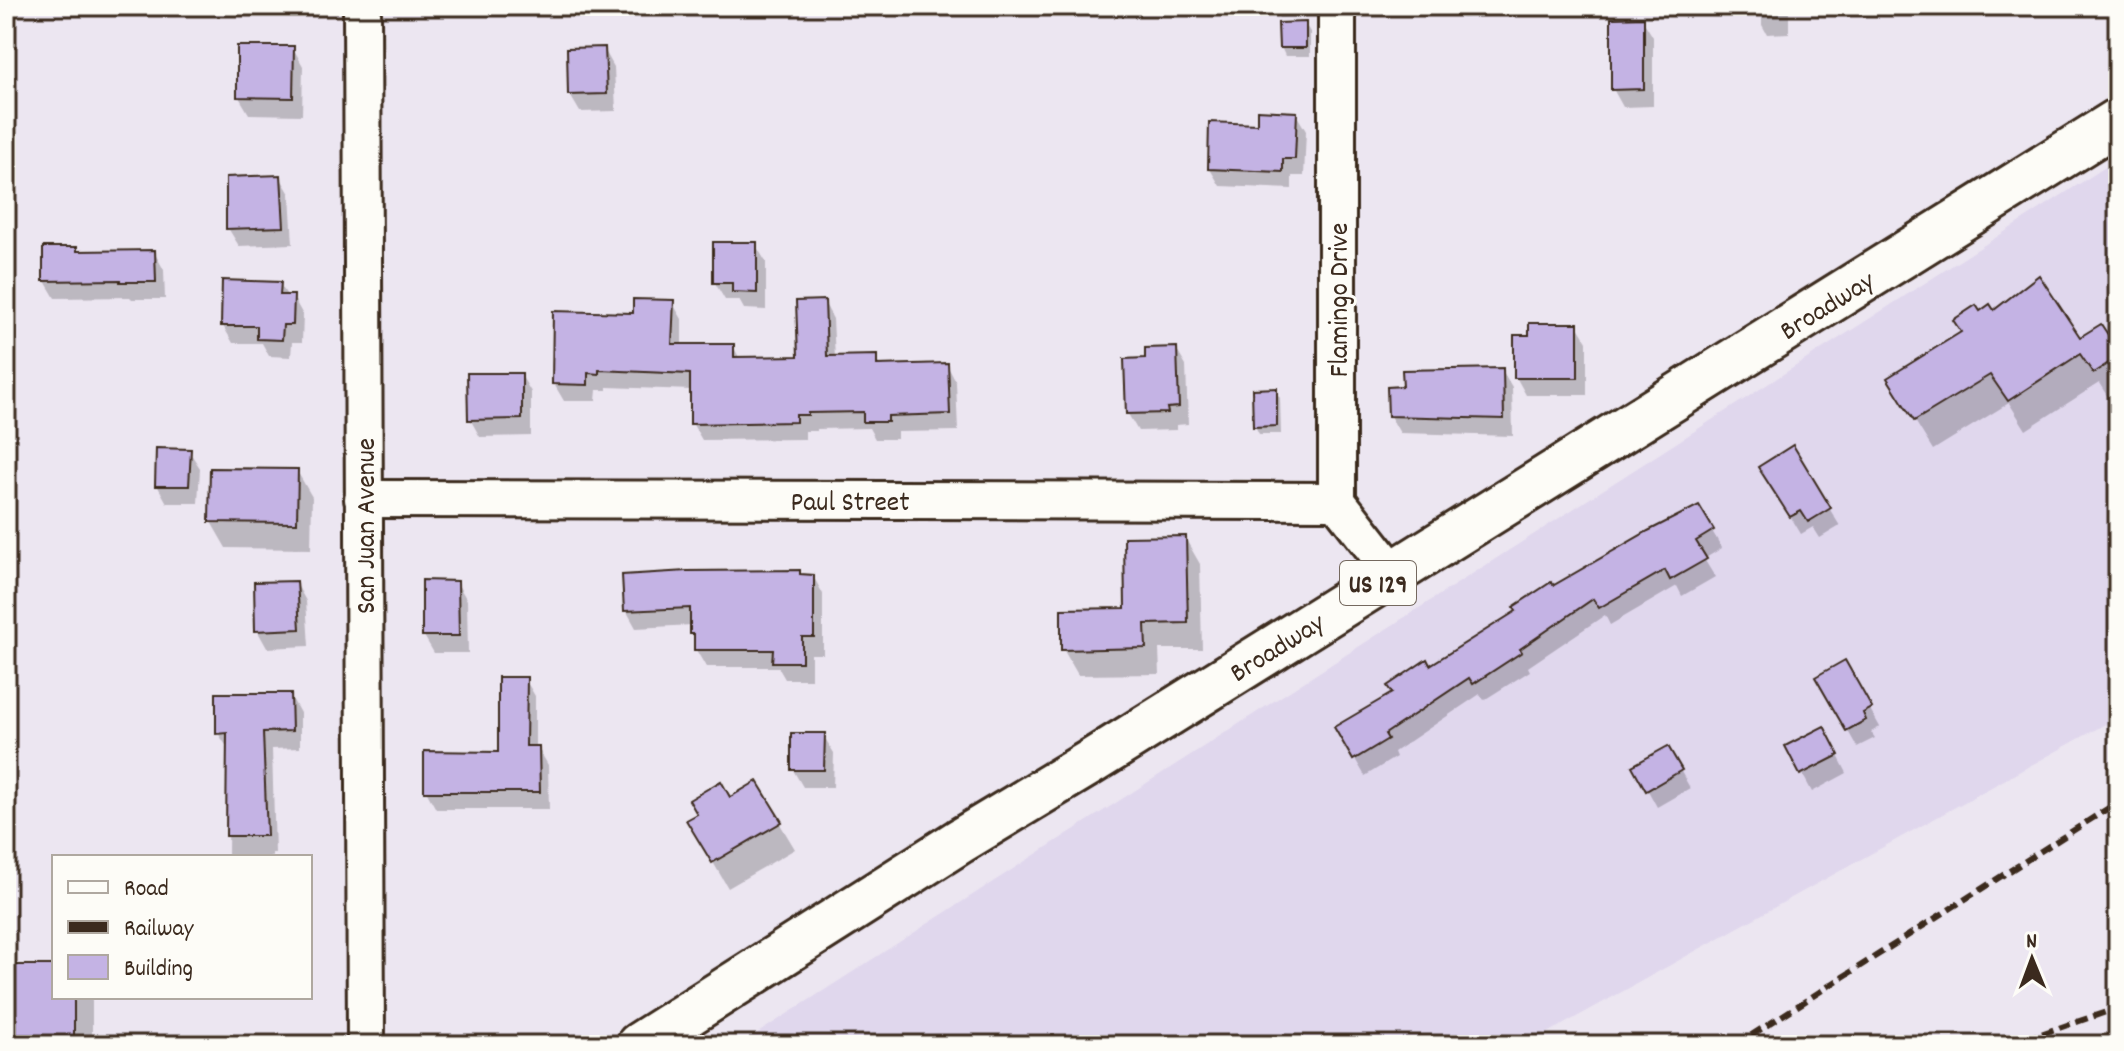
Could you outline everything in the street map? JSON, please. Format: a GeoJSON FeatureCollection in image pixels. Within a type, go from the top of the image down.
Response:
{"type":"FeatureCollection","features":[{"type":"Feature","properties":{"kind":"main road","name":"Broadway"},"geometry":{"type":"LineString","coordinates":[[639,1045],[960,841],[1394,574],[2118,121]]}},
{"type":"Feature","properties":{"kind":"street","name":"San Juan Avenue"},"geometry":{"type":"LineString","coordinates":[[362,6],[366,1045]]}},
{"type":"Feature","properties":{"kind":"street","name":"Flamingo Drive"},"geometry":{"type":"LineString","coordinates":[[1337,6],[1337,501]]}},
{"type":"Feature","properties":{"kind":"street","name":"Paul Street"},"geometry":{"type":"LineString","coordinates":[[363,499],[1337,501]]}},
{"type":"Feature","properties":{"kind":"street"},"geometry":{"type":"LineString","coordinates":[[1337,501],[1394,574]]}},
{"type":"Feature","properties":{"kind":"shaded area"},"geometry":{"type":"Polygon","coordinates":[[[2118,159],[2118,717],[1526,1045],[739,1045],[2118,159]]]}},
{"type":"Feature","properties":{"kind":"building"},"geometry":{"type":"Polygon","coordinates":[[[1644,17],[1644,89],[1611,90],[1611,18],[1644,17]]]}},
{"type":"Feature","properties":{"kind":"building"},"geometry":{"type":"Polygon","coordinates":[[[1306,22],[1306,48],[1279,48],[1278,23],[1306,22]]]}},
{"type":"Feature","properties":{"kind":"building"},"geometry":{"type":"Polygon","coordinates":[[[237,46],[294,46],[293,98],[237,97],[237,46]]]}},
{"type":"Feature","properties":{"kind":"building"},"geometry":{"type":"Polygon","coordinates":[[[605,47],[607,94],[568,95],[567,48],[605,47]]]}},
{"type":"Feature","properties":{"kind":"building"},"geometry":{"type":"Polygon","coordinates":[[[1257,110],[1297,112],[1295,159],[1283,159],[1283,172],[1208,169],[1209,122],[1257,124],[1257,110]]]}},
{"type":"Feature","properties":{"kind":"building"},"geometry":{"type":"Polygon","coordinates":[[[281,175],[284,227],[226,229],[226,177],[281,175]]]}},
{"type":"Feature","properties":{"kind":"building"},"geometry":{"type":"Polygon","coordinates":[[[713,242],[757,242],[757,293],[732,292],[732,283],[713,283],[713,242]]]}},
{"type":"Feature","properties":{"kind":"building"},"geometry":{"type":"Polygon","coordinates":[[[43,247],[77,247],[77,251],[155,250],[156,282],[43,281],[43,247]]]}},
{"type":"Feature","properties":{"kind":"building"},"geometry":{"type":"Polygon","coordinates":[[[2039,275],[2080,337],[2101,324],[2118,350],[2118,357],[2093,373],[2080,354],[2008,401],[1990,375],[1914,421],[1887,378],[1961,332],[1953,320],[1976,305],[1980,311],[1990,304],[1994,310],[2039,275]]]}},
{"type":"Feature","properties":{"kind":"building"},"geometry":{"type":"Polygon","coordinates":[[[222,280],[281,282],[280,295],[294,295],[293,325],[283,325],[282,340],[257,339],[257,326],[221,326],[222,280]]]}},
{"type":"Feature","properties":{"kind":"building"},"geometry":{"type":"Polygon","coordinates":[[[633,299],[674,300],[672,344],[734,344],[734,357],[798,356],[796,301],[825,300],[827,356],[877,355],[877,365],[948,363],[950,414],[888,416],[888,422],[863,422],[863,412],[808,413],[796,415],[796,422],[690,424],[690,374],[599,370],[599,374],[588,373],[588,385],[552,384],[553,311],[633,313],[633,299]]]}},
{"type":"Feature","properties":{"kind":"building"},"geometry":{"type":"Polygon","coordinates":[[[1529,323],[1578,323],[1578,378],[1514,378],[1514,335],[1529,335],[1529,323]]]}},
{"type":"Feature","properties":{"kind":"building"},"geometry":{"type":"Polygon","coordinates":[[[1177,347],[1179,407],[1167,408],[1168,413],[1126,414],[1124,359],[1145,358],[1145,348],[1177,347]]]}},
{"type":"Feature","properties":{"kind":"building"},"geometry":{"type":"Polygon","coordinates":[[[1503,368],[1504,419],[1388,416],[1387,387],[1403,386],[1402,370],[1503,368]]]}},
{"type":"Feature","properties":{"kind":"building"},"geometry":{"type":"Polygon","coordinates":[[[467,373],[522,373],[522,419],[468,420],[467,373]]]}},
{"type":"Feature","properties":{"kind":"building"},"geometry":{"type":"Polygon","coordinates":[[[1277,388],[1277,426],[1253,427],[1252,389],[1277,388]]]}},
{"type":"Feature","properties":{"kind":"building"},"geometry":{"type":"Polygon","coordinates":[[[1793,445],[1831,508],[1808,522],[1801,511],[1790,517],[1758,467],[1793,445]]]}},
{"type":"Feature","properties":{"kind":"building"},"geometry":{"type":"Polygon","coordinates":[[[156,448],[191,449],[189,486],[155,486],[156,448]]]}},
{"type":"Feature","properties":{"kind":"building"},"geometry":{"type":"Polygon","coordinates":[[[210,468],[298,469],[297,523],[209,522],[210,468]]]}},
{"type":"Feature","properties":{"kind":"building"},"geometry":{"type":"Polygon","coordinates":[[[1699,505],[1714,530],[1696,541],[1707,559],[1670,580],[1665,570],[1599,608],[1593,599],[1520,649],[1522,652],[1473,684],[1469,678],[1385,734],[1388,739],[1353,760],[1334,727],[1392,693],[1387,686],[1427,659],[1430,665],[1516,611],[1513,607],[1551,582],[1554,585],[1699,505]]]}},
{"type":"Feature","properties":{"kind":"building"},"geometry":{"type":"Polygon","coordinates":[[[1186,536],[1188,623],[1145,624],[1146,648],[1061,650],[1061,609],[1125,608],[1124,537],[1186,536]]]}},
{"type":"Feature","properties":{"kind":"building"},"geometry":{"type":"Polygon","coordinates":[[[800,570],[800,574],[814,575],[814,637],[802,637],[802,662],[772,662],[773,650],[694,650],[694,634],[690,634],[690,608],[624,611],[622,575],[800,570]]]}},
{"type":"Feature","properties":{"kind":"building"},"geometry":{"type":"Polygon","coordinates":[[[422,580],[458,581],[459,636],[422,636],[422,580]]]}},
{"type":"Feature","properties":{"kind":"building"},"geometry":{"type":"Polygon","coordinates":[[[297,581],[300,629],[255,631],[254,582],[297,581]]]}},
{"type":"Feature","properties":{"kind":"building"},"geometry":{"type":"Polygon","coordinates":[[[1845,660],[1872,708],[1863,713],[1866,720],[1846,731],[1815,677],[1845,660]]]}},
{"type":"Feature","properties":{"kind":"building"},"geometry":{"type":"Polygon","coordinates":[[[498,677],[527,677],[526,746],[539,746],[540,792],[424,792],[424,751],[498,752],[498,677]]]}},
{"type":"Feature","properties":{"kind":"building"},"geometry":{"type":"Polygon","coordinates":[[[216,693],[291,693],[292,731],[263,732],[267,836],[226,836],[227,733],[216,734],[216,693]]]}},
{"type":"Feature","properties":{"kind":"building"},"geometry":{"type":"Polygon","coordinates":[[[1824,726],[1839,755],[1800,775],[1785,746],[1824,726]]]}},
{"type":"Feature","properties":{"kind":"building"},"geometry":{"type":"Polygon","coordinates":[[[791,733],[825,733],[824,770],[791,770],[791,733]]]}},
{"type":"Feature","properties":{"kind":"building"},"geometry":{"type":"Polygon","coordinates":[[[1668,746],[1682,770],[1646,791],[1632,766],[1668,746]]]}},
{"type":"Feature","properties":{"kind":"building"},"geometry":{"type":"Polygon","coordinates":[[[721,781],[730,797],[757,781],[782,822],[712,863],[686,820],[697,814],[689,800],[721,781]]]}},
{"type":"Feature","properties":{"kind":"building"},"geometry":{"type":"Polygon","coordinates":[[[6,965],[52,965],[52,999],[74,999],[74,1045],[6,1045],[6,965]]]}},
{"type":"Feature","properties":{"kind":"railway"},"geometry":{"type":"LineString","coordinates":[[1736,1045],[2118,802]]}},
{"type":"Feature","properties":{"kind":"railway"},"geometry":{"type":"LineString","coordinates":[[2008,1045],[2118,1008]]}}]}
